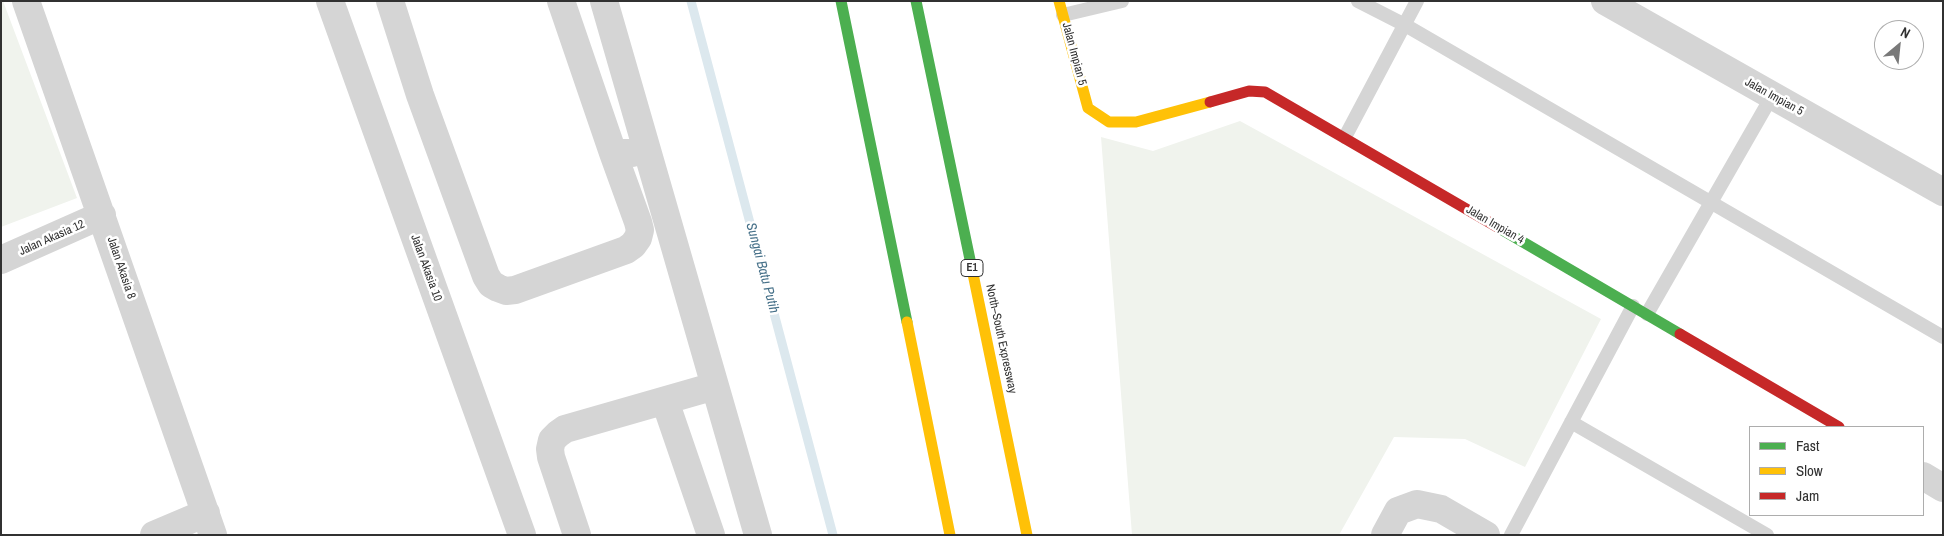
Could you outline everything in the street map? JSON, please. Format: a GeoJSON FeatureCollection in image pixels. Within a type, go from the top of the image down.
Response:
{"type":"FeatureCollection","features":[{"type":"Feature","properties":{"kind":"main road"},"geometry":{"type":"LineString","coordinates":[[842,1],[950,535]]}},
{"type":"Feature","properties":{"kind":"main road","name":"North–South Expressway"},"geometry":{"type":"LineString","coordinates":[[916,1],[1028,535]]}},
{"type":"Feature","properties":{"kind":"main road","name":"Jalan Impian 5"},"geometry":{"type":"LineString","coordinates":[[1059,1],[1088,108]]}},
{"type":"Feature","properties":{"kind":"main road","name":"Jalan Impian 4"},"geometry":{"type":"LineString","coordinates":[[1088,108],[1109,122],[1136,122],[1240,92],[1257,91],[1274,96],[1837,426]]}},
{"type":"Feature","properties":{"kind":"street","name":"Jalan Akasia 8"},"geometry":{"type":"LineString","coordinates":[[26,1],[210,524]]}},
{"type":"Feature","properties":{"kind":"street","name":"Jalan Akasia 10"},"geometry":{"type":"LineString","coordinates":[[330,1],[522,535]]}},
{"type":"Feature","properties":{"kind":"street"},"geometry":{"type":"LineString","coordinates":[[390,1],[420,94],[486,276],[491,284],[506,290],[515,290],[626,250],[638,238],[640,230],[561,1]]}},
{"type":"Feature","properties":{"kind":"street"},"geometry":{"type":"LineString","coordinates":[[604,1],[758,535]]}},
{"type":"Feature","properties":{"kind":"street","name":"Jalan Impian 5"},"geometry":{"type":"LineString","coordinates":[[1605,1],[1943,192]]}},
{"type":"Feature","properties":{"kind":"street"},"geometry":{"type":"LineString","coordinates":[[613,153],[648,154]]}},
{"type":"Feature","properties":{"kind":"street","name":"Jalan Akasia 12"},"geometry":{"type":"LineString","coordinates":[[1,260],[102,215]]}},
{"type":"Feature","properties":{"kind":"street"},"geometry":{"type":"LineString","coordinates":[[577,535],[551,457],[552,440],[565,429],[715,386]]}},
{"type":"Feature","properties":{"kind":"street"},"geometry":{"type":"LineString","coordinates":[[665,401],[711,535]]}},
{"type":"Feature","properties":{"kind":"street"},"geometry":{"type":"LineString","coordinates":[[1924,477],[1943,488]]}},
{"type":"Feature","properties":{"kind":"street"},"geometry":{"type":"LineString","coordinates":[[1385,535],[1398,511],[1417,504],[1441,509],[1486,535]]}},
{"type":"Feature","properties":{"kind":"street"},"geometry":{"type":"LineString","coordinates":[[154,535],[210,524]]}},
{"type":"Feature","properties":{"kind":"lane"},"geometry":{"type":"LineString","coordinates":[[1063,15],[1122,1]]}},
{"type":"Feature","properties":{"kind":"lane"},"geometry":{"type":"LineString","coordinates":[[1358,1],[1405,25],[1710,204],[1943,337]]}},
{"type":"Feature","properties":{"kind":"lane"},"geometry":{"type":"LineString","coordinates":[[1345,138],[1417,1]]}},
{"type":"Feature","properties":{"kind":"lane"},"geometry":{"type":"LineString","coordinates":[[1647,314],[1772,96]]}},
{"type":"Feature","properties":{"kind":"lane"},"geometry":{"type":"LineString","coordinates":[[1511,535],[1633,306]]}},
{"type":"Feature","properties":{"kind":"lane"},"geometry":{"type":"LineString","coordinates":[[1571,422],[1766,535]]}},
{"type":"Feature","properties":{"kind":"shaded area"},"geometry":{"type":"Polygon","coordinates":[[[1,1],[3,1],[77,198],[1,227],[1,1]]]}},
{"type":"Feature","properties":{"kind":"shaded area"},"geometry":{"type":"Polygon","coordinates":[[[1240,121],[1601,319],[1525,467],[1465,439],[1394,437],[1339,535],[1132,535],[1101,137],[1153,151],[1240,121]]]}},
{"type":"Feature","properties":{"kind":"waterway","name":"Sungai Batu Putih"},"geometry":{"type":"LineString","coordinates":[[691,1],[833,535]]}},
{"type":"Feature","properties":{"kind":"traffic: fast"},"geometry":{"type":"LineString","coordinates":[[841,1],[907,322]]}},
{"type":"Feature","properties":{"kind":"traffic: fast"},"geometry":{"type":"LineString","coordinates":[[916,1],[972,269]]}},
{"type":"Feature","properties":{"kind":"traffic: fast"},"geometry":{"type":"LineString","coordinates":[[1499,228],[1680,334]]}},
{"type":"Feature","properties":{"kind":"traffic: slow"},"geometry":{"type":"LineString","coordinates":[[1059,1],[1088,108],[1109,122],[1136,122],[1210,102]]}},
{"type":"Feature","properties":{"kind":"traffic: slow"},"geometry":{"type":"LineString","coordinates":[[972,269],[1027,535]]}},
{"type":"Feature","properties":{"kind":"traffic: slow"},"geometry":{"type":"LineString","coordinates":[[907,322],[950,535]]}},
{"type":"Feature","properties":{"kind":"traffic: jam"},"geometry":{"type":"LineString","coordinates":[[1210,102],[1249,91],[1265,92],[1499,228]]}},
{"type":"Feature","properties":{"kind":"traffic: jam"},"geometry":{"type":"LineString","coordinates":[[1680,334],[1837,426]]}}]}
